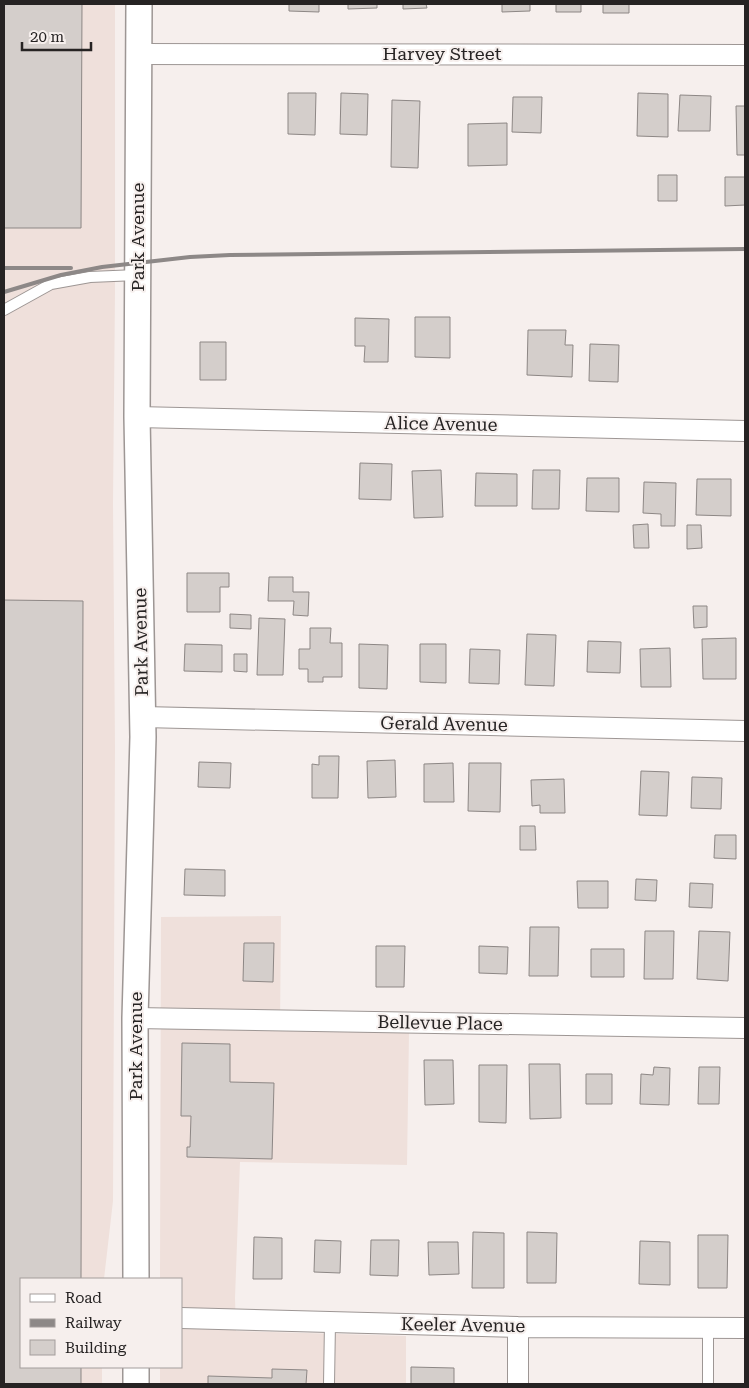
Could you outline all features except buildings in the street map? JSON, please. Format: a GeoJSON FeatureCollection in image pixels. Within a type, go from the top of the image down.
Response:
{"type":"FeatureCollection","features":[{"type":"Feature","properties":{"kind":"street","name":"Park Avenue"},"geometry":{"type":"LineString","coordinates":[[136,1278],[136,1018],[143,717],[137,417],[139,4]]}},
{"type":"Feature","properties":{"kind":"street","name":"Harvey Street"},"geometry":{"type":"LineString","coordinates":[[139,54],[745,55]]}},
{"type":"Feature","properties":{"kind":"street","name":"Alice Avenue"},"geometry":{"type":"LineString","coordinates":[[137,417],[745,431]]}},
{"type":"Feature","properties":{"kind":"street","name":"Gerald Avenue"},"geometry":{"type":"LineString","coordinates":[[143,717],[745,731]]}},
{"type":"Feature","properties":{"kind":"street","name":"Bellevue Place"},"geometry":{"type":"LineString","coordinates":[[136,1018],[745,1028]]}},
{"type":"Feature","properties":{"kind":"street","name":"Keeler Avenue"},"geometry":{"type":"LineString","coordinates":[[182,1318],[518,1327],[745,1328]]}},
{"type":"Feature","properties":{"kind":"street"},"geometry":{"type":"LineString","coordinates":[[518,1327],[518,1384]]}},
{"type":"Feature","properties":{"kind":"street"},"geometry":{"type":"LineString","coordinates":[[136,1368],[136,1384]]}},
{"type":"Feature","properties":{"kind":"lane"},"geometry":{"type":"LineString","coordinates":[[4,310],[51,284],[90,277],[138,275]]}},
{"type":"Feature","properties":{"kind":"lane"},"geometry":{"type":"LineString","coordinates":[[329,1384],[330,1322]]}},
{"type":"Feature","properties":{"kind":"lane"},"geometry":{"type":"LineString","coordinates":[[708,1328],[708,1384]]}},
{"type":"Feature","properties":{"kind":"shaded area"},"geometry":{"type":"Polygon","coordinates":[[[4,4],[115,4],[113,1201],[104,1278],[20,1278],[20,1368],[102,1368],[102,1384],[4,1384],[4,4]]]}},
{"type":"Feature","properties":{"kind":"shaded area"},"geometry":{"type":"Polygon","coordinates":[[[281,916],[280,1029],[409,1033],[407,1165],[240,1162],[235,1298],[236,1331],[406,1336],[406,1384],[160,1384],[160,1368],[182,1368],[182,1278],[160,1278],[161,917],[281,916]]]}},
{"type":"Feature","properties":{"kind":"railway"},"geometry":{"type":"LineString","coordinates":[[4,292],[61,275],[102,267],[190,257],[745,249]]}},
{"type":"Feature","properties":{"kind":"railway"},"geometry":{"type":"LineString","coordinates":[[4,268],[71,268]]}}]}
